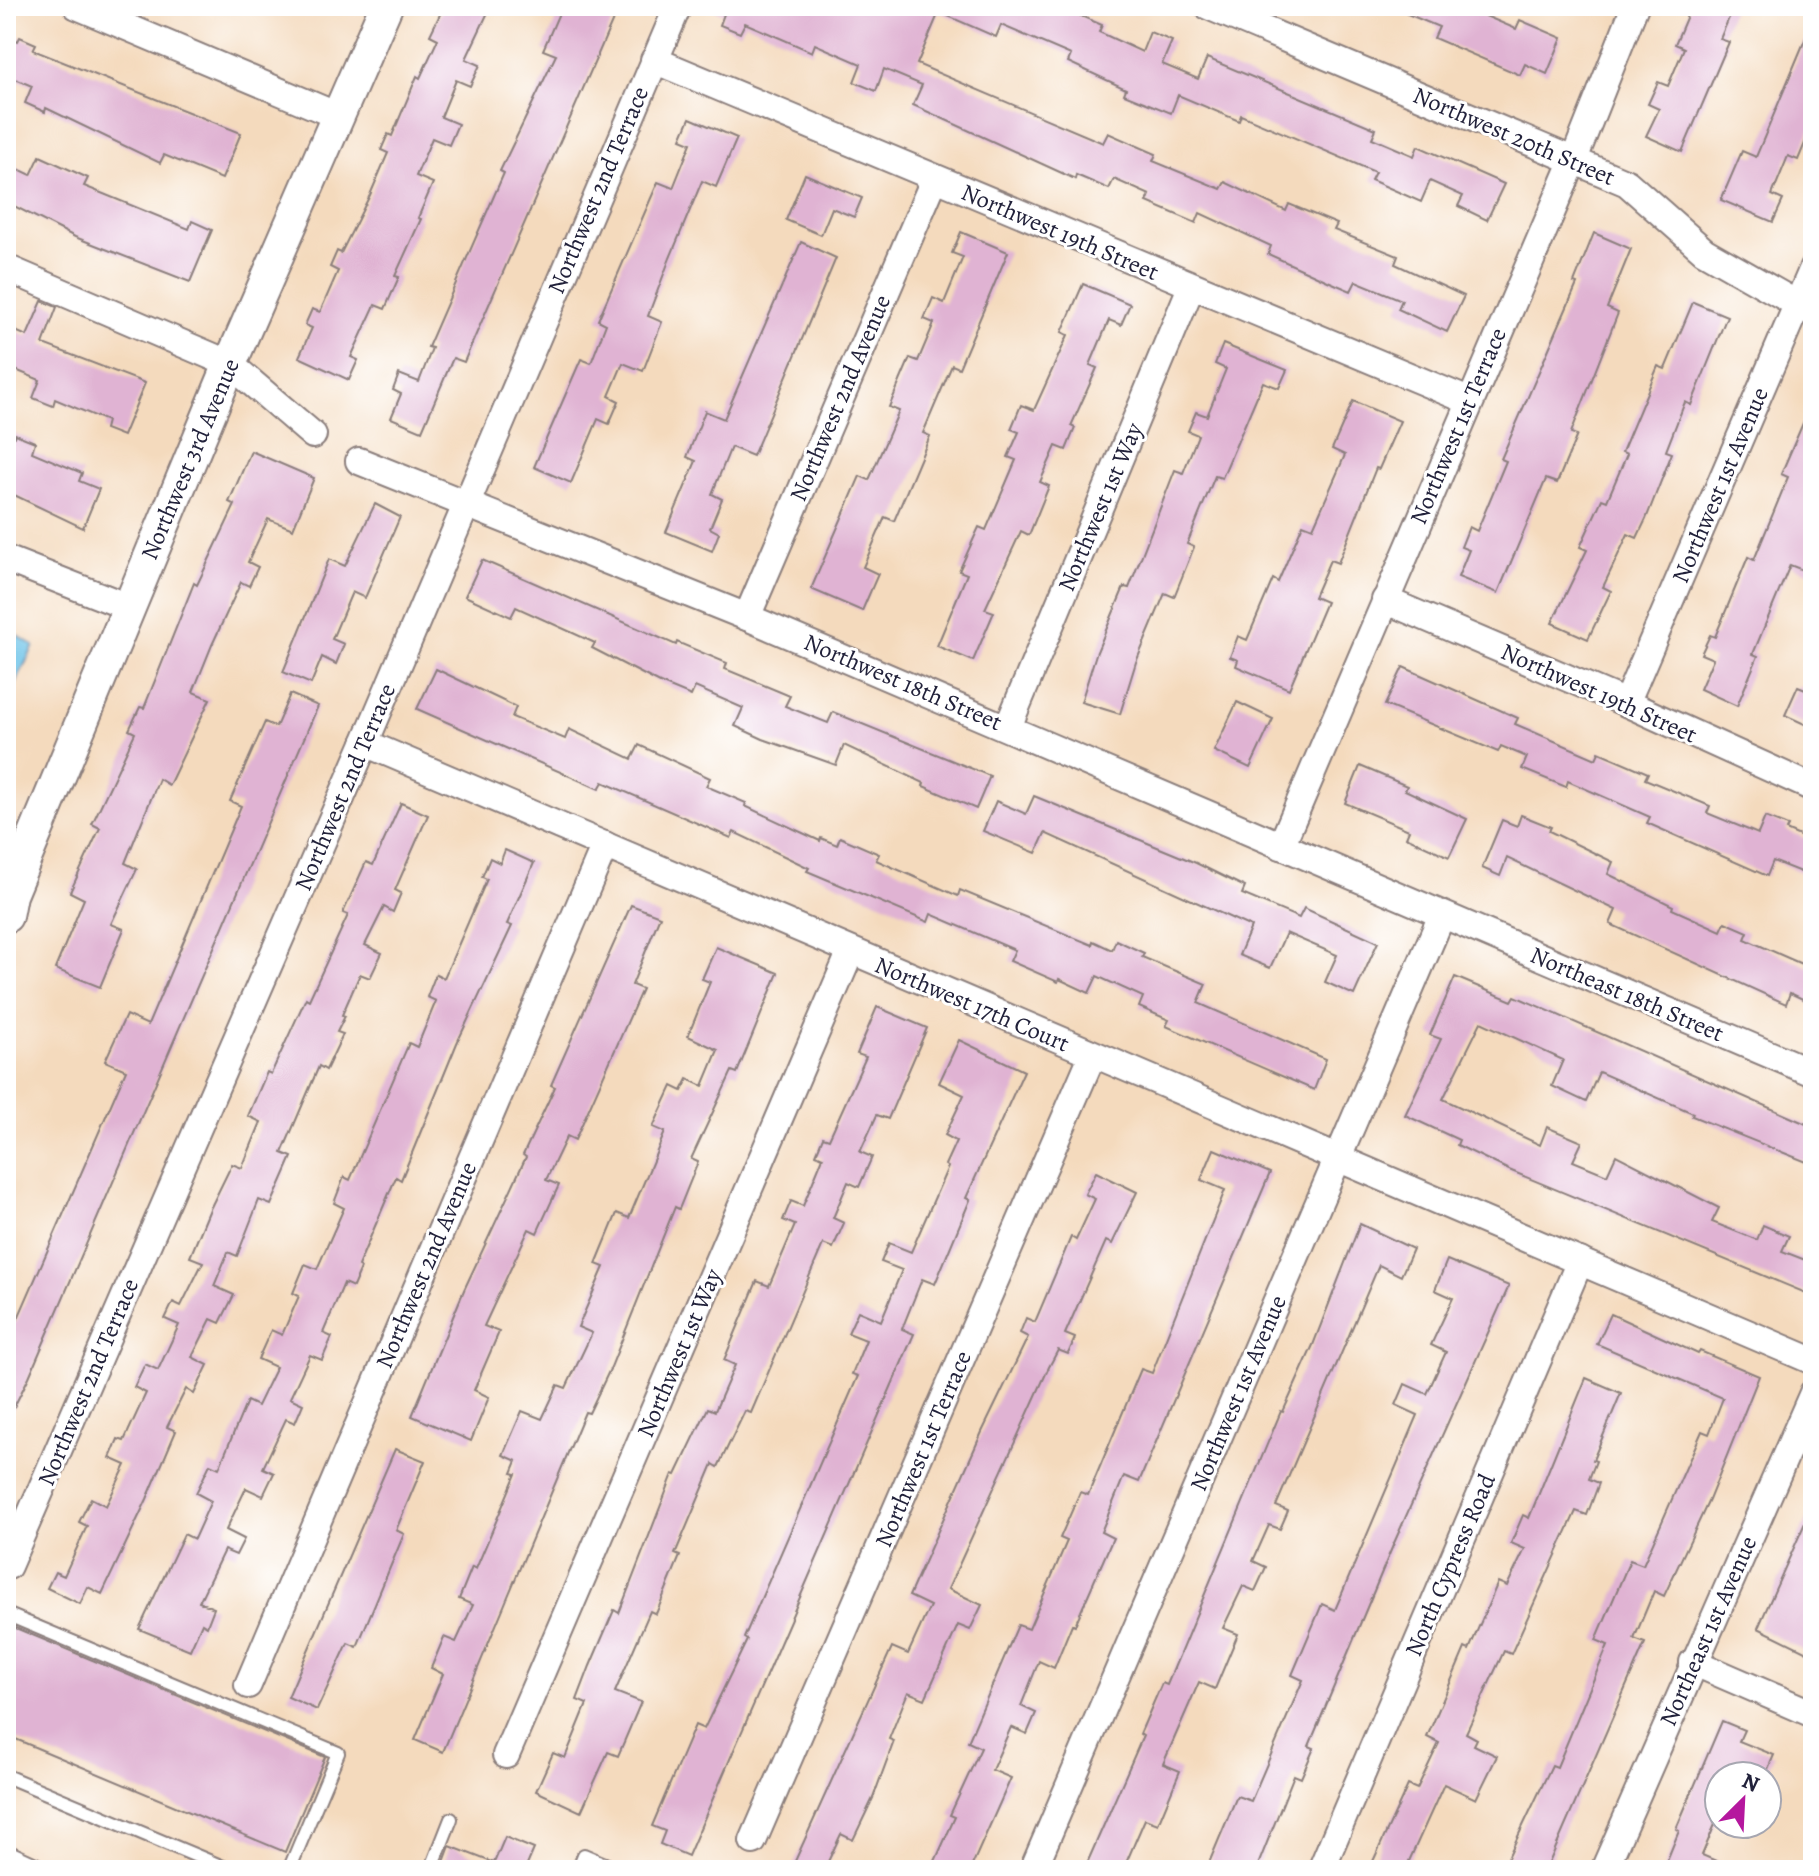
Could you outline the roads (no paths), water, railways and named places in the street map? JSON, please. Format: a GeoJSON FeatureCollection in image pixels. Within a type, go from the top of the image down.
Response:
{"type":"FeatureCollection","features":[{"type":"Feature","properties":{"kind":"street"},"geometry":{"type":"LineString","coordinates":[[77,6],[338,116]]}},
{"type":"Feature","properties":{"kind":"street","name":"Northwest 3rd Avenue"},"geometry":{"type":"LineString","coordinates":[[6,916],[10,895],[128,607],[386,6]]}},
{"type":"Feature","properties":{"kind":"street","name":"Northwest 2nd Terrace"},"geometry":{"type":"LineString","coordinates":[[8,1566],[365,743],[464,503],[678,6]]}},
{"type":"Feature","properties":{"kind":"street","name":"Northwest 20th Street"},"geometry":{"type":"LineString","coordinates":[[1208,6],[1627,183],[1704,251],[1805,309]]}},
{"type":"Feature","properties":{"kind":"street","name":"Northwest 1st Terrace"},"geometry":{"type":"LineString","coordinates":[[1281,846],[1573,162],[1635,6]]}},
{"type":"Feature","properties":{"kind":"street","name":"Northwest 19th Street"},"geometry":{"type":"LineString","coordinates":[[654,60],[934,180],[1469,401]]}},
{"type":"Feature","properties":{"kind":"street","name":"Northwest 2nd Avenue"},"geometry":{"type":"LineString","coordinates":[[747,617],[934,180]]}},
{"type":"Feature","properties":{"kind":"street"},"geometry":{"type":"LineString","coordinates":[[6,268],[230,364],[313,435]]}},
{"type":"Feature","properties":{"kind":"street","name":"Northwest 1st Avenue"},"geometry":{"type":"LineString","coordinates":[[1626,703],[1805,309],[1813,268]]}},
{"type":"Feature","properties":{"kind":"street","name":"Northwest 1st Way"},"geometry":{"type":"LineString","coordinates":[[1008,727],[1191,287]]}},
{"type":"Feature","properties":{"kind":"street","name":"Northwest 18th Street"},"geometry":{"type":"LineString","coordinates":[[359,461],[747,617],[1442,915]]}},
{"type":"Feature","properties":{"kind":"street"},"geometry":{"type":"LineString","coordinates":[[6,559],[128,607]]}},
{"type":"Feature","properties":{"kind":"street","name":"Northwest 19th Street"},"geometry":{"type":"LineString","coordinates":[[1385,600],[1626,703],[1813,788]]}},
{"type":"Feature","properties":{"kind":"street","name":"Northwest 17th Court"},"geometry":{"type":"LineString","coordinates":[[365,743],[1092,1056],[1813,1361]]}},
{"type":"Feature","properties":{"kind":"street","name":"Northwest 2nd Avenue"},"geometry":{"type":"LineString","coordinates":[[248,1685],[605,845]]}},
{"type":"Feature","properties":{"kind":"street","name":"Northwest 1st Avenue"},"geometry":{"type":"LineString","coordinates":[[1033,1870],[1442,915]]}},
{"type":"Feature","properties":{"kind":"street","name":"Northeast 18th Street"},"geometry":{"type":"LineString","coordinates":[[1442,915],[1813,1073]]}},
{"type":"Feature","properties":{"kind":"street","name":"Northwest 1st Way"},"geometry":{"type":"LineString","coordinates":[[506,1755],[851,951]]}},
{"type":"Feature","properties":{"kind":"street","name":"Northwest 1st Terrace"},"geometry":{"type":"LineString","coordinates":[[753,1841],[1092,1056]]}},
{"type":"Feature","properties":{"kind":"street","name":"North Cypress Road"},"geometry":{"type":"LineString","coordinates":[[1321,1870],[1580,1261]]}},
{"type":"Feature","properties":{"kind":"street","name":"Northeast 1st Avenue"},"geometry":{"type":"LineString","coordinates":[[1604,1870],[1813,1393]]}},
{"type":"Feature","properties":{"kind":"street"},"geometry":{"type":"LineString","coordinates":[[1693,1662],[1813,1714]]}},
{"type":"Feature","properties":{"kind":"street"},"geometry":{"type":"LineString","coordinates":[[6,1858],[32,1870]]}},
{"type":"Feature","properties":{"kind":"lane"},"geometry":{"type":"LineString","coordinates":[[6,1614],[338,1753],[289,1870]]}},
{"type":"Feature","properties":{"kind":"lane"},"geometry":{"type":"LineString","coordinates":[[6,1776],[230,1870]]}},
{"type":"Feature","properties":{"kind":"lane"},"geometry":{"type":"LineString","coordinates":[[431,1870],[451,1819]]}},
{"type":"Feature","properties":{"kind":"lane"},"geometry":{"type":"LineString","coordinates":[[578,1870],[584,1855],[619,1870]]}},
{"type":"Feature","properties":{"kind":"water"},"geometry":{"type":"Polygon","coordinates":[[[6,628],[34,646],[6,702],[6,628]]]}}]}
